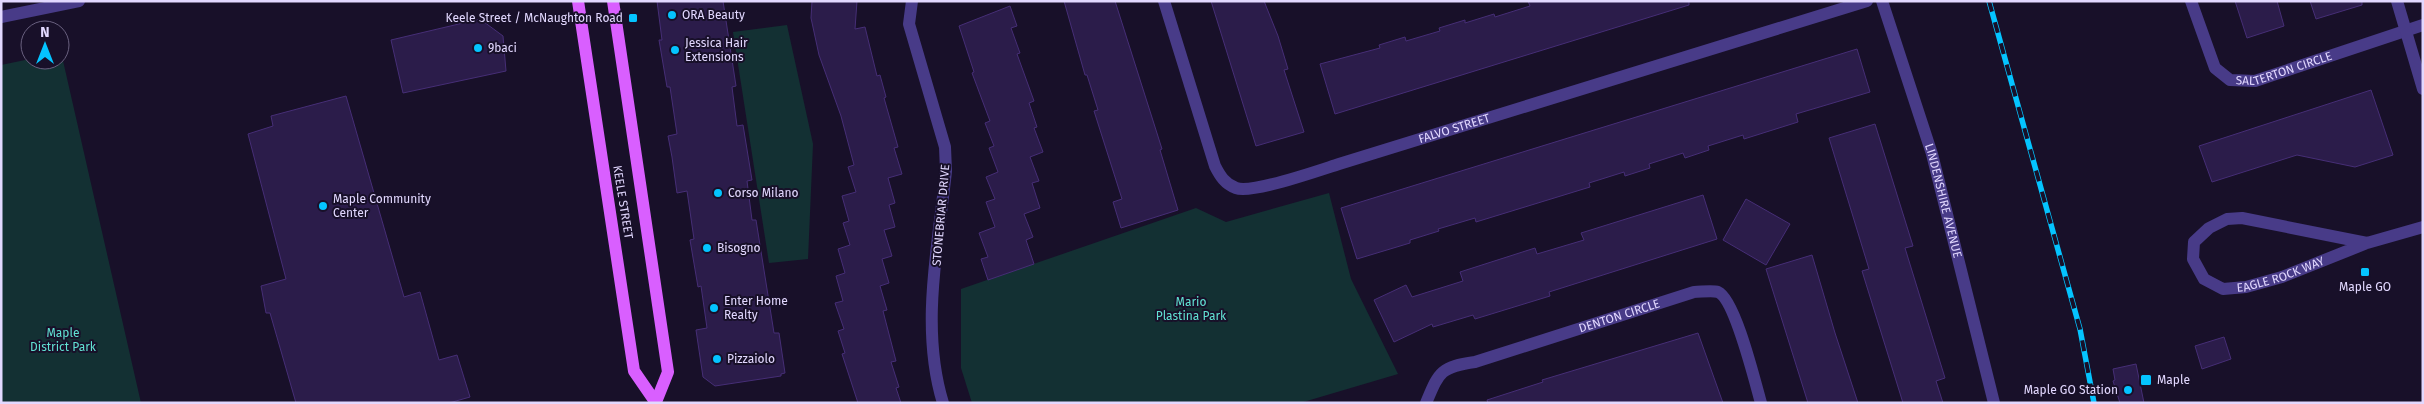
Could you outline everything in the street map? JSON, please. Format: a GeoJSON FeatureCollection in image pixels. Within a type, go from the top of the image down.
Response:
{"type":"FeatureCollection","features":[{"type":"Feature","properties":{"kind":"main road","name":"KEELE STREET"},"geometry":{"type":"LineString","coordinates":[[578,1],[634,371],[656,402]]}},
{"type":"Feature","properties":{"kind":"main road","name":"KEELE STREET"},"geometry":{"type":"LineString","coordinates":[[614,1],[668,372],[656,402]]}},
{"type":"Feature","properties":{"kind":"street"},"geometry":{"type":"LineString","coordinates":[[1,17],[79,1]]}},
{"type":"Feature","properties":{"kind":"street","name":"STONEBRIAR DRIVE"},"geometry":{"type":"LineString","coordinates":[[912,1],[909,24],[946,147],[946,171],[930,317],[936,382],[943,403]]}},
{"type":"Feature","properties":{"kind":"street","name":"FALVO STREET"},"geometry":{"type":"LineString","coordinates":[[1164,1],[1215,166],[1223,180],[1237,189],[1263,186],[1339,164],[1867,1]]}},
{"type":"Feature","properties":{"kind":"street","name":"LINDENSHIRE AVENUE"},"geometry":{"type":"LineString","coordinates":[[1882,1],[1932,154],[1994,403]]}},
{"type":"Feature","properties":{"kind":"street","name":"SALTERTON CIRCLE"},"geometry":{"type":"LineString","coordinates":[[2190,1],[2215,68],[2230,80],[2255,81],[2423,25]]}},
{"type":"Feature","properties":{"kind":"street"},"geometry":{"type":"LineString","coordinates":[[2397,1],[2423,89]]}},
{"type":"Feature","properties":{"kind":"street","name":"EAGLE ROCK WAY"},"geometry":{"type":"LineString","coordinates":[[2367,243],[2278,224],[2242,218],[2228,219],[2210,228],[2194,242],[2193,259],[2204,278],[2217,286],[2223,289],[2246,287],[2282,277],[2367,243],[2423,227]]}},
{"type":"Feature","properties":{"kind":"street","name":"DENTON CIRCLE"},"geometry":{"type":"LineString","coordinates":[[1426,403],[1438,375],[1458,364],[1475,362],[1694,292],[1717,292],[1726,298],[1734,312],[1761,403]]}},
{"type":"Feature","properties":{"kind":"green space"},"geometry":{"type":"Polygon","coordinates":[[[787,25],[813,144],[808,259],[769,263],[733,32],[787,25]]]}},
{"type":"Feature","properties":{"kind":"green space","name":"Maple District Park"},"geometry":{"type":"Polygon","coordinates":[[[20,61],[20,70],[65,70],[141,403],[1,403],[1,65],[20,61]]]}},
{"type":"Feature","properties":{"kind":"green space","name":"Mario Plastina Park"},"geometry":{"type":"Polygon","coordinates":[[[1329,193],[1351,279],[1398,374],[1300,403],[972,403],[961,368],[961,289],[1196,208],[1226,222],[1329,193]]]}},
{"type":"Feature","properties":{"kind":"building","name":"Corso Milano"},"geometry":{"type":"Polygon","coordinates":[[[657,1],[723,1],[736,86],[732,87],[737,126],[743,125],[752,180],[747,181],[752,220],[756,220],[774,333],[779,333],[785,373],[781,374],[781,376],[715,386],[703,377],[696,330],[707,328],[701,286],[698,287],[690,240],[694,239],[687,191],[677,193],[668,136],[677,134],[670,87],[667,87],[659,40],[662,40],[657,1]]]}},
{"type":"Feature","properties":{"kind":"building"},"geometry":{"type":"Polygon","coordinates":[[[812,1],[857,1],[855,29],[865,27],[877,76],[880,75],[886,97],[884,98],[898,147],[894,148],[902,174],[888,178],[895,203],[889,205],[895,227],[884,230],[892,256],[882,259],[889,283],[880,286],[887,310],[883,311],[896,361],[891,362],[899,387],[896,388],[901,403],[858,403],[842,354],[845,353],[838,331],[844,329],[835,303],[843,301],[836,276],[845,273],[838,249],[850,245],[843,223],[849,221],[842,196],[856,192],[848,167],[854,165],[841,116],[819,55],[811,18],[812,1]]]}},
{"type":"Feature","properties":{"kind":"building"},"geometry":{"type":"Polygon","coordinates":[[[1064,1],[1115,1],[1162,149],[1160,150],[1178,210],[1121,228],[1113,202],[1122,199],[1094,111],[1098,110],[1087,75],[1085,75],[1064,1]]]}},
{"type":"Feature","properties":{"kind":"building"},"geometry":{"type":"Polygon","coordinates":[[[1211,1],[1264,1],[1278,36],[1288,69],[1284,70],[1304,132],[1256,146],[1211,1]]]}},
{"type":"Feature","properties":{"kind":"building"},"geometry":{"type":"Polygon","coordinates":[[[1528,1],[1689,1],[1689,5],[1335,114],[1320,64],[1380,48],[1379,45],[1405,37],[1406,41],[1440,31],[1439,28],[1465,20],[1465,23],[1494,14],[1495,17],[1530,6],[1528,1]]]}},
{"type":"Feature","properties":{"kind":"building"},"geometry":{"type":"Polygon","coordinates":[[[2235,1],[2277,1],[2284,26],[2247,38],[2235,1]]]}},
{"type":"Feature","properties":{"kind":"building"},"geometry":{"type":"Polygon","coordinates":[[[2310,1],[2362,1],[2362,5],[2316,19],[2310,1]]]}},
{"type":"Feature","properties":{"kind":"building"},"geometry":{"type":"Polygon","coordinates":[[[1010,6],[1017,26],[1011,28],[1020,53],[1017,54],[1034,101],[1029,103],[1037,127],[1034,128],[1043,152],[1030,157],[1039,181],[1032,183],[1040,208],[1024,214],[1033,237],[1026,240],[1034,264],[988,280],[981,259],[988,257],[979,233],[995,227],[986,202],[995,199],[986,177],[998,172],[989,148],[994,146],[985,123],[990,121],[972,73],[974,72],[959,26],[1010,6]]]}},
{"type":"Feature","properties":{"kind":"building"},"geometry":{"type":"Polygon","coordinates":[[[480,19],[503,36],[506,71],[403,93],[391,40],[480,19]]]}},
{"type":"Feature","properties":{"kind":"building"},"geometry":{"type":"Polygon","coordinates":[[[1857,49],[1870,92],[1796,114],[1798,122],[1744,139],[1743,135],[1708,146],[1709,150],[1685,158],[1683,153],[1649,164],[1650,168],[1625,176],[1624,172],[1589,183],[1590,187],[1476,222],[1475,218],[1438,229],[1439,231],[1410,240],[1410,243],[1357,259],[1341,208],[1857,49]]]}},
{"type":"Feature","properties":{"kind":"building"},"geometry":{"type":"Polygon","coordinates":[[[2371,90],[2393,155],[2355,167],[2297,155],[2212,182],[2199,146],[2371,90]]]}},
{"type":"Feature","properties":{"kind":"building","name":"Maple Community Center"},"geometry":{"type":"Polygon","coordinates":[[[346,96],[404,297],[420,292],[439,360],[457,355],[470,397],[449,403],[296,403],[270,313],[266,313],[261,286],[286,279],[248,134],[273,126],[271,116],[346,96]]]}},
{"type":"Feature","properties":{"kind":"building"},"geometry":{"type":"Polygon","coordinates":[[[1875,124],[1913,246],[1905,248],[1945,378],[1936,381],[1943,403],[1903,403],[1862,271],[1869,269],[1829,138],[1875,124]]]}},
{"type":"Feature","properties":{"kind":"building"},"geometry":{"type":"Polygon","coordinates":[[[1703,195],[1717,239],[1549,292],[1550,296],[1475,319],[1473,315],[1433,327],[1432,324],[1394,342],[1374,300],[1406,285],[1412,297],[1463,281],[1460,272],[1535,248],[1537,254],[1584,240],[1581,233],[1703,195]]]}},
{"type":"Feature","properties":{"kind":"building"},"geometry":{"type":"Polygon","coordinates":[[[1746,199],[1790,224],[1766,265],[1723,240],[1746,199]]]}},
{"type":"Feature","properties":{"kind":"building"},"geometry":{"type":"Polygon","coordinates":[[[1812,255],[1858,403],[1808,403],[1766,269],[1812,255]]]}},
{"type":"Feature","properties":{"kind":"building"},"geometry":{"type":"Polygon","coordinates":[[[1698,333],[1723,403],[1488,403],[1487,400],[1543,382],[1542,380],[1698,333]]]}},
{"type":"Feature","properties":{"kind":"building"},"geometry":{"type":"Polygon","coordinates":[[[2224,337],[2231,359],[2202,369],[2195,346],[2224,337]]]}},
{"type":"Feature","properties":{"kind":"building","name":"Maple GO Station"},"geometry":{"type":"Polygon","coordinates":[[[2136,364],[2144,403],[2120,403],[2113,381],[2115,380],[2113,369],[2136,364]]]}},
{"type":"Feature","properties":{"kind":"railway"},"geometry":{"type":"LineString","coordinates":[[1989,1],[2080,329],[2094,403]]}},
{"type":"Feature","properties":{"kind":"place","name":"ORA Beauty"},"geometry":{"type":"Point","coordinates":[672,15]}},
{"type":"Feature","properties":{"kind":"place","name":"Keele Street / McNaughton Road"},"geometry":{"type":"Point","coordinates":[633,18]}},
{"type":"Feature","properties":{"kind":"place","name":"9baci"},"geometry":{"type":"Point","coordinates":[478,48]}},
{"type":"Feature","properties":{"kind":"place","name":"Jessica Hair Extensions"},"geometry":{"type":"Point","coordinates":[675,50]}},
{"type":"Feature","properties":{"kind":"place","name":"Corso Milano"},"geometry":{"type":"Point","coordinates":[718,193]}},
{"type":"Feature","properties":{"kind":"place","name":"Maple Community Center"},"geometry":{"type":"Point","coordinates":[323,206]}},
{"type":"Feature","properties":{"kind":"place","name":"Bisogno"},"geometry":{"type":"Point","coordinates":[707,248]}},
{"type":"Feature","properties":{"kind":"place","name":"Maple GO"},"geometry":{"type":"Point","coordinates":[2365,272]}},
{"type":"Feature","properties":{"kind":"place","name":"Enter Home Realty"},"geometry":{"type":"Point","coordinates":[714,308]}},
{"type":"Feature","properties":{"kind":"place","name":"Pizzaiolo"},"geometry":{"type":"Point","coordinates":[717,359]}},
{"type":"Feature","properties":{"kind":"place","name":"Maple"},"geometry":{"type":"Point","coordinates":[2146,380]}},
{"type":"Feature","properties":{"kind":"place","name":"Maple GO Station"},"geometry":{"type":"Point","coordinates":[2128,390]}}]}
